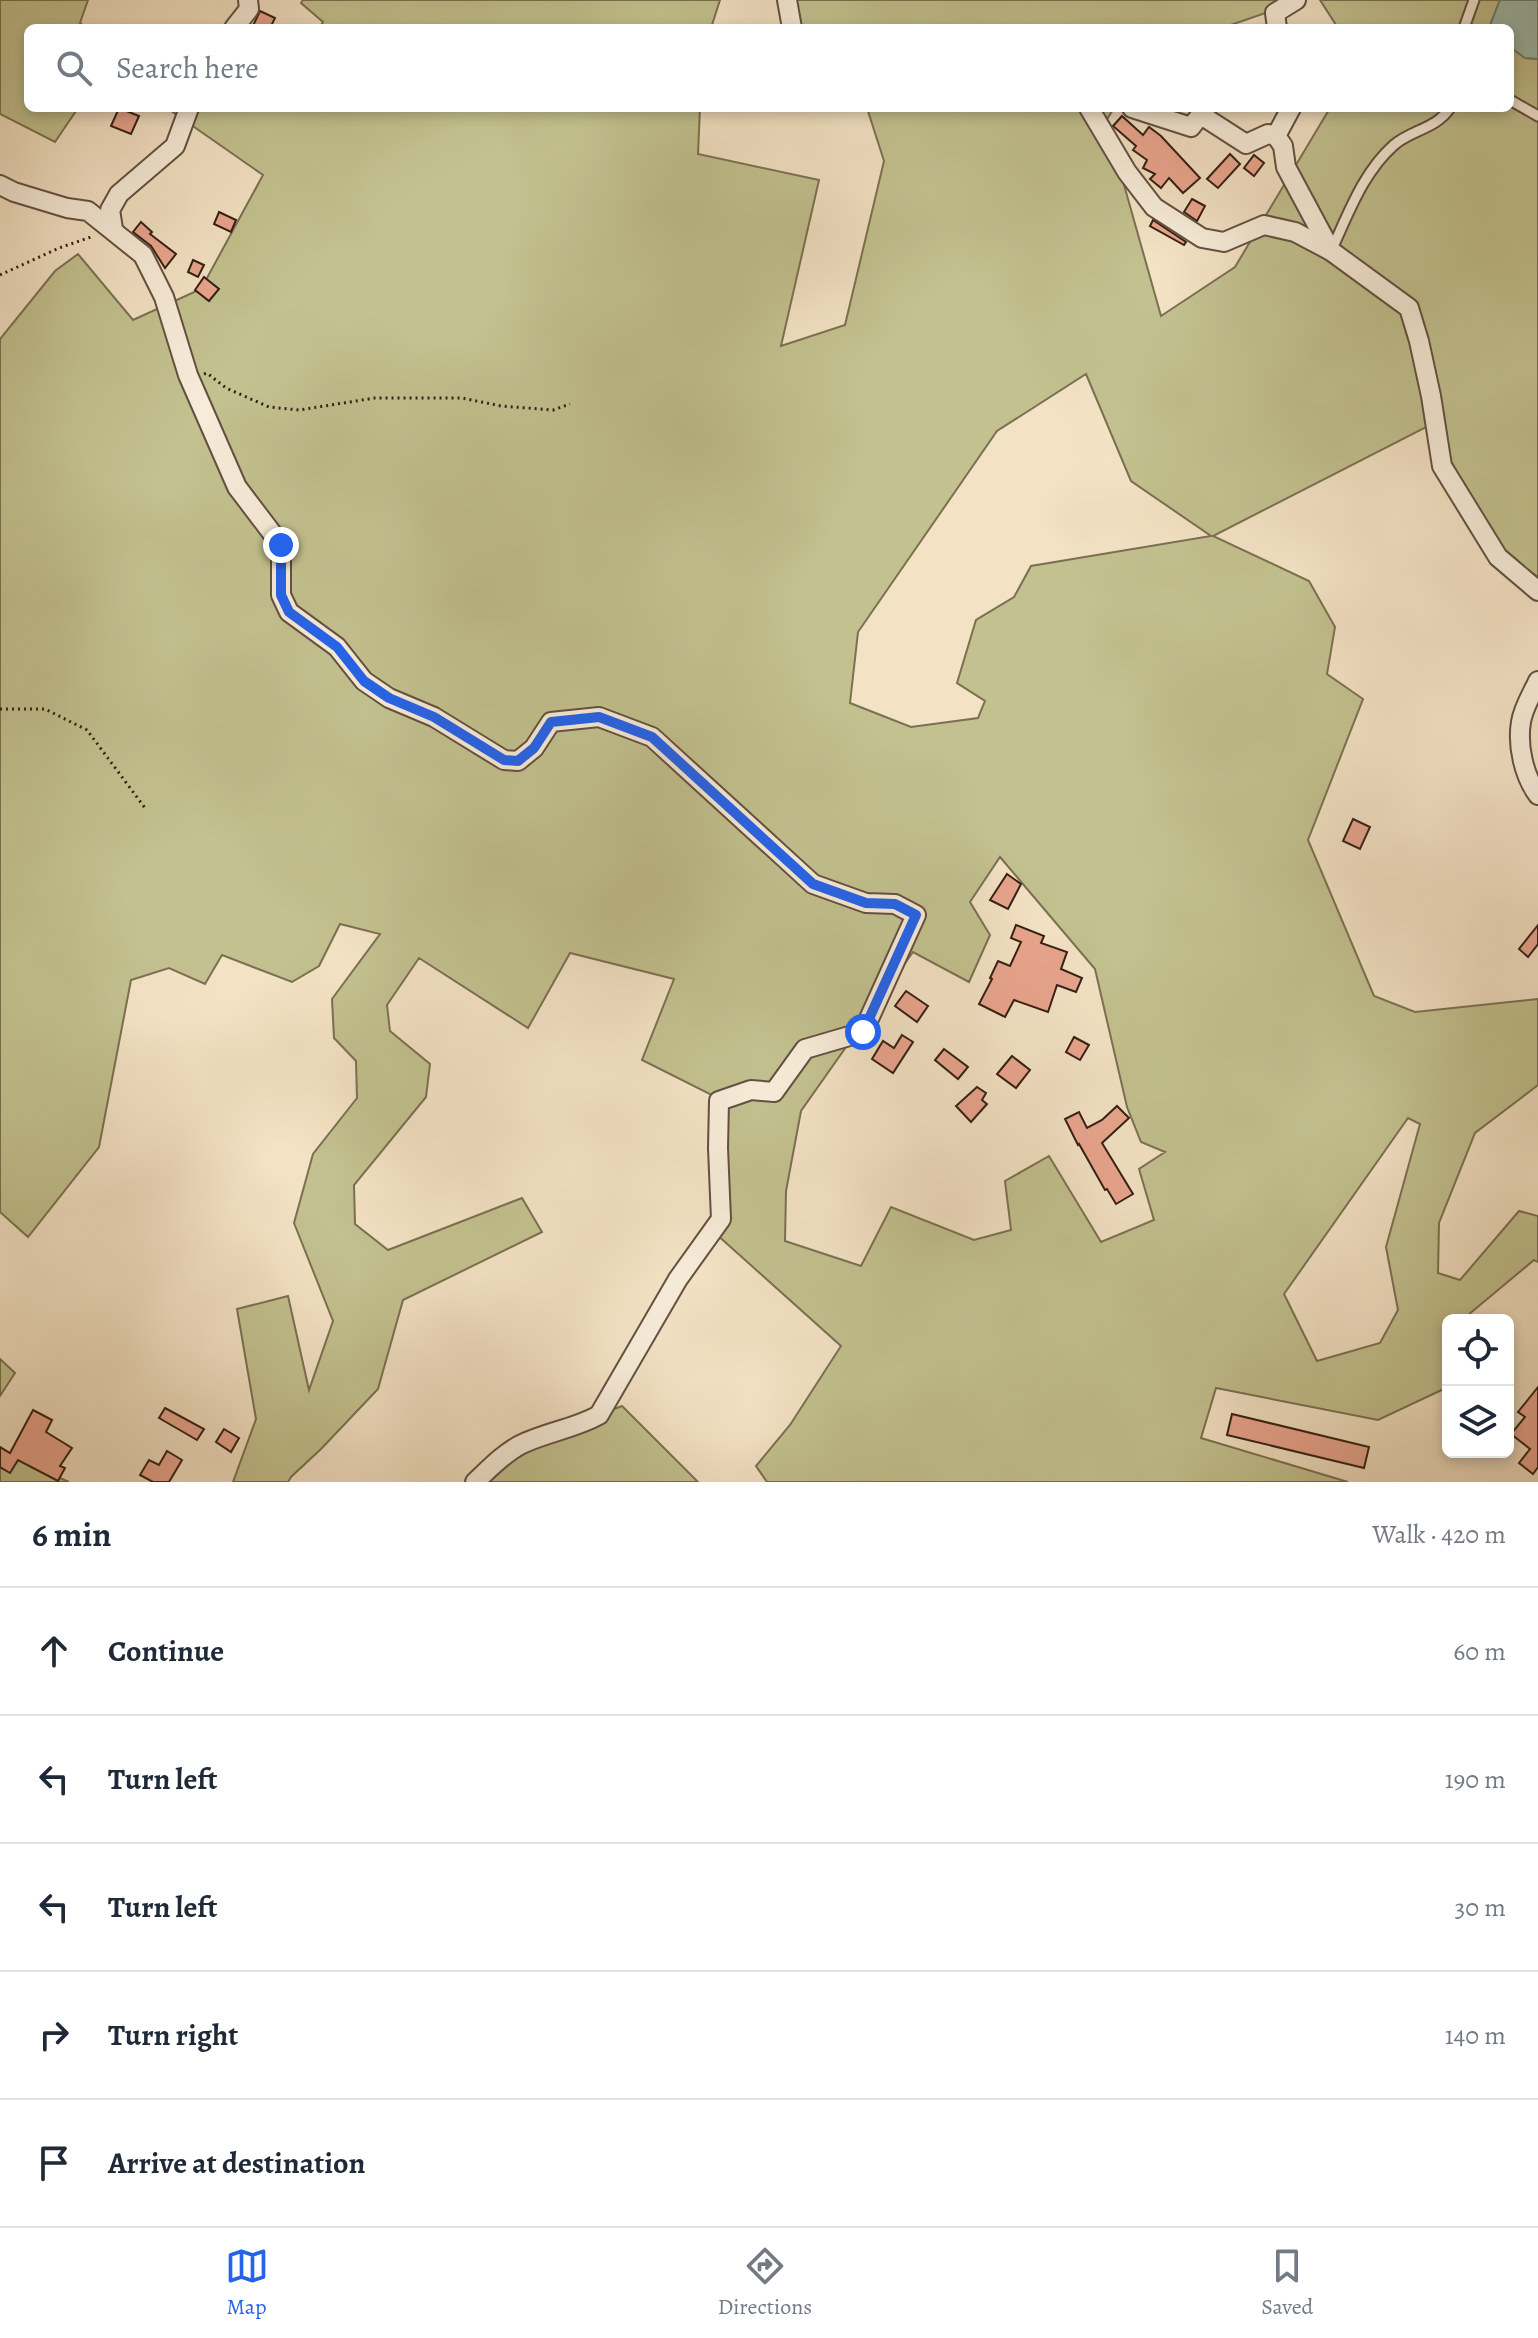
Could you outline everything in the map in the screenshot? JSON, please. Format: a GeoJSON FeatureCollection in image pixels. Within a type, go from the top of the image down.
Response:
{"type":"FeatureCollection","features":[{"type":"Feature","properties":{"kind":"street"},"geometry":{"type":"LineString","coordinates":[[237,24],[249,9],[248,0]]}},
{"type":"Feature","properties":{"kind":"street"},"geometry":{"type":"LineString","coordinates":[[787,0],[791,24]]}},
{"type":"Feature","properties":{"kind":"street"},"geometry":{"type":"LineString","coordinates":[[1276,24],[1275,13],[1296,0]]}},
{"type":"Feature","properties":{"kind":"street"},"geometry":{"type":"LineString","coordinates":[[113,229],[110,210],[119,194],[175,146],[188,112]]}},
{"type":"Feature","properties":{"kind":"street"},"geometry":{"type":"LineString","coordinates":[[1091,112],[1127,172],[1154,207],[1202,238],[1224,242],[1264,225],[1295,232],[1331,251],[1409,308],[1431,396],[1442,466],[1498,557],[1538,591]]}},
{"type":"Feature","properties":{"kind":"street"},"geometry":{"type":"LineString","coordinates":[[1144,112],[1191,127],[1203,112]]}},
{"type":"Feature","properties":{"kind":"street"},"geometry":{"type":"LineString","coordinates":[[1205,112],[1246,144],[1268,134],[1276,136],[1283,146],[1286,167],[1331,251]]}},
{"type":"Feature","properties":{"kind":"street"},"geometry":{"type":"LineString","coordinates":[[1276,136],[1289,112]]}},
{"type":"Feature","properties":{"kind":"street"},"geometry":{"type":"LineString","coordinates":[[0,185],[67,208],[88,211],[143,255],[164,297],[188,375],[237,487],[281,545],[281,595],[289,612],[337,647],[364,681],[389,698],[434,717],[504,760],[518,761],[526,755],[551,722],[599,717],[652,737],[813,884],[866,903],[895,904],[916,915],[863,1032],[805,1049],[774,1092],[751,1090],[719,1101],[721,1219],[678,1279],[599,1415],[581,1425],[519,1446],[475,1482]]}},
{"type":"Feature","properties":{"kind":"street"},"geometry":{"type":"LineString","coordinates":[[1538,681],[1521,720],[1520,739],[1526,773],[1538,795]]}},
{"type":"Feature","properties":{"kind":"lane"},"geometry":{"type":"LineString","coordinates":[[1465,24],[1474,0]]}},
{"type":"Feature","properties":{"kind":"lane"},"geometry":{"type":"LineString","coordinates":[[1514,102],[1538,116]]}},
{"type":"Feature","properties":{"kind":"lane"},"geometry":{"type":"LineString","coordinates":[[1331,251],[1371,170],[1395,144],[1427,128],[1447,112]]}},
{"type":"Feature","properties":{"kind":"path"},"geometry":{"type":"LineString","coordinates":[[0,275],[59,248],[113,229]]}},
{"type":"Feature","properties":{"kind":"path"},"geometry":{"type":"LineString","coordinates":[[188,375],[207,373],[226,388],[269,407],[299,410],[375,398],[462,398],[501,406],[553,410],[570,404]]}},
{"type":"Feature","properties":{"kind":"path"},"geometry":{"type":"LineString","coordinates":[[0,709],[45,709],[87,730],[145,808]]}},
{"type":"Feature","properties":{"kind":"shaded area"},"geometry":{"type":"Polygon","coordinates":[[[0,0],[88,0],[81,24],[24,24],[24,112],[75,112],[55,142],[0,114],[0,0]]]}},
{"type":"Feature","properties":{"kind":"shaded area"},"geometry":{"type":"Polygon","coordinates":[[[303,0],[720,0],[712,24],[322,24],[301,3],[303,0]]]}},
{"type":"Feature","properties":{"kind":"shaded area"},"geometry":{"type":"Polygon","coordinates":[[[779,0],[1303,0],[1234,24],[782,24],[779,0]]]}},
{"type":"Feature","properties":{"kind":"shaded area"},"geometry":{"type":"Polygon","coordinates":[[[1320,0],[1500,0],[1491,24],[1335,24],[1320,0]]]}},
{"type":"Feature","properties":{"kind":"shaded area"},"geometry":{"type":"Polygon","coordinates":[[[1500,0],[1538,0],[1538,59],[1525,58],[1514,50],[1514,24],[1491,24],[1500,0]]]}},
{"type":"Feature","properties":{"kind":"shaded area"},"geometry":{"type":"Polygon","coordinates":[[[1514,50],[1525,58],[1538,59],[1538,577],[1503,552],[1430,425],[1213,536],[1309,581],[1335,627],[1327,674],[1363,699],[1308,840],[1374,996],[1415,1012],[1538,999],[1538,1085],[1475,1133],[1439,1223],[1438,1273],[1460,1280],[1519,1211],[1538,1216],[1538,1262],[1534,1260],[1469,1314],[1442,1314],[1442,1390],[1378,1420],[1216,1388],[1201,1438],[1348,1482],[767,1482],[756,1466],[790,1425],[841,1346],[715,1233],[714,1096],[642,1060],[674,979],[570,953],[528,1028],[419,958],[387,1005],[390,1031],[430,1064],[426,1097],[354,1185],[355,1224],[388,1250],[522,1198],[542,1232],[403,1300],[378,1389],[288,1482],[233,1482],[256,1419],[237,1309],[288,1296],[309,1390],[333,1321],[294,1223],[313,1154],[357,1098],[356,1061],[334,1038],[332,999],[380,934],[340,924],[319,966],[292,982],[222,955],[205,984],[169,968],[131,980],[99,1147],[28,1237],[0,1212],[0,339],[55,271],[78,254],[133,320],[201,289],[263,175],[173,112],[700,112],[698,154],[819,180],[781,346],[845,325],[884,161],[868,112],[1112,112],[1106,121],[1161,316],[1235,267],[1328,112],[1514,112],[1514,50]],[[1086,374],[997,431],[858,632],[850,703],[911,727],[978,718],[985,701],[957,683],[976,620],[1014,597],[1031,566],[1211,536],[1131,481],[1086,374]],[[1000,857],[970,902],[990,935],[969,982],[913,952],[801,1111],[786,1191],[785,1241],[861,1266],[891,1207],[974,1240],[1011,1230],[1005,1181],[1049,1156],[1101,1242],[1154,1220],[1139,1169],[1165,1152],[1141,1142],[1127,1107],[1095,969],[1000,857]],[[1408,1118],[1284,1294],[1317,1361],[1380,1343],[1398,1310],[1386,1247],[1420,1124],[1408,1118]]]}},
{"type":"Feature","properties":{"kind":"shaded area"},"geometry":{"type":"Polygon","coordinates":[[[0,1359],[15,1373],[0,1396],[0,1359]]]}},
{"type":"Feature","properties":{"kind":"shaded area"},"geometry":{"type":"Polygon","coordinates":[[[622,1406],[698,1482],[487,1482],[513,1448],[622,1406]]]}},
{"type":"Feature","properties":{"kind":"shaded area"},"geometry":{"type":"Polygon","coordinates":[[[0,1452],[69,1482],[0,1482],[0,1452]]]}},
{"type":"Feature","properties":{"kind":"building"},"geometry":{"type":"Polygon","coordinates":[[[260,11],[275,18],[272,24],[254,24],[260,11]]]}},
{"type":"Feature","properties":{"kind":"building"},"geometry":{"type":"Polygon","coordinates":[[[117,112],[139,116],[131,134],[111,126],[117,112]]]}},
{"type":"Feature","properties":{"kind":"building"},"geometry":{"type":"Polygon","coordinates":[[[1122,116],[1143,135],[1149,127],[1161,136],[1200,178],[1183,193],[1169,178],[1161,188],[1150,179],[1155,174],[1143,168],[1147,160],[1133,150],[1136,146],[1113,126],[1122,116]]]}},
{"type":"Feature","properties":{"kind":"building"},"geometry":{"type":"Polygon","coordinates":[[[1230,154],[1240,164],[1218,188],[1207,179],[1230,154]]]}},
{"type":"Feature","properties":{"kind":"building"},"geometry":{"type":"Polygon","coordinates":[[[1254,155],[1264,163],[1254,176],[1244,168],[1254,155]]]}},
{"type":"Feature","properties":{"kind":"building"},"geometry":{"type":"Polygon","coordinates":[[[1192,199],[1205,206],[1197,221],[1184,212],[1192,199]]]}},
{"type":"Feature","properties":{"kind":"building"},"geometry":{"type":"Polygon","coordinates":[[[219,212],[236,220],[231,232],[214,224],[219,212]]]}},
{"type":"Feature","properties":{"kind":"building"},"geometry":{"type":"Polygon","coordinates":[[[1153,220],[1186,242],[1184,245],[1150,226],[1153,220]]]}},
{"type":"Feature","properties":{"kind":"building"},"geometry":{"type":"Polygon","coordinates":[[[141,222],[152,232],[150,234],[176,254],[165,268],[151,246],[133,232],[141,222]]]}},
{"type":"Feature","properties":{"kind":"building"},"geometry":{"type":"Polygon","coordinates":[[[193,260],[204,265],[198,277],[188,272],[193,260]]]}},
{"type":"Feature","properties":{"kind":"building"},"geometry":{"type":"Polygon","coordinates":[[[204,277],[219,289],[209,301],[195,290],[204,277]]]}},
{"type":"Feature","properties":{"kind":"building"},"geometry":{"type":"Polygon","coordinates":[[[1353,819],[1370,827],[1360,849],[1343,841],[1353,819]]]}},
{"type":"Feature","properties":{"kind":"building"},"geometry":{"type":"Polygon","coordinates":[[[1007,874],[1021,884],[1008,909],[990,900],[1007,874]]]}},
{"type":"Feature","properties":{"kind":"building"},"geometry":{"type":"Polygon","coordinates":[[[1016,925],[1044,936],[1041,943],[1067,952],[1061,969],[1082,978],[1076,992],[1057,985],[1048,1012],[1014,1000],[1005,1017],[979,1004],[998,961],[1010,966],[1021,942],[1011,938],[1016,925]]]}},
{"type":"Feature","properties":{"kind":"building"},"geometry":{"type":"Polygon","coordinates":[[[1538,925],[1538,944],[1528,957],[1519,949],[1538,925]]]}},
{"type":"Feature","properties":{"kind":"building"},"geometry":{"type":"Polygon","coordinates":[[[906,991],[928,1006],[917,1022],[895,1006],[906,991]]]}},
{"type":"Feature","properties":{"kind":"building"},"geometry":{"type":"Polygon","coordinates":[[[902,1035],[913,1042],[893,1073],[872,1059],[883,1041],[894,1048],[902,1035]]]}},
{"type":"Feature","properties":{"kind":"building"},"geometry":{"type":"Polygon","coordinates":[[[1074,1037],[1089,1045],[1080,1060],[1066,1052],[1074,1037]]]}},
{"type":"Feature","properties":{"kind":"building"},"geometry":{"type":"Polygon","coordinates":[[[944,1049],[968,1067],[958,1079],[935,1060],[944,1049]]]}},
{"type":"Feature","properties":{"kind":"building"},"geometry":{"type":"Polygon","coordinates":[[[1012,1056],[1030,1070],[1016,1088],[997,1074],[1012,1056]]]}},
{"type":"Feature","properties":{"kind":"building"},"geometry":{"type":"Polygon","coordinates":[[[977,1087],[986,1093],[982,1100],[987,1104],[971,1122],[956,1106],[977,1087]]]}},
{"type":"Feature","properties":{"kind":"building"},"geometry":{"type":"Polygon","coordinates":[[[1117,1106],[1129,1118],[1102,1143],[1133,1194],[1116,1204],[1065,1119],[1079,1112],[1087,1128],[1102,1120],[1117,1106]]]}},
{"type":"Feature","properties":{"kind":"building"},"geometry":{"type":"Polygon","coordinates":[[[1538,1387],[1538,1467],[1533,1474],[1519,1463],[1530,1449],[1514,1436],[1514,1430],[1525,1417],[1518,1412],[1538,1387]]]}},
{"type":"Feature","properties":{"kind":"building"},"geometry":{"type":"Polygon","coordinates":[[[165,1408],[204,1429],[197,1440],[159,1418],[165,1408]]]}},
{"type":"Feature","properties":{"kind":"building"},"geometry":{"type":"Polygon","coordinates":[[[33,1410],[52,1420],[46,1432],[72,1448],[60,1466],[65,1468],[58,1481],[18,1460],[10,1473],[0,1467],[0,1447],[10,1453],[33,1410]]]}},
{"type":"Feature","properties":{"kind":"building"},"geometry":{"type":"Polygon","coordinates":[[[1232,1414],[1369,1447],[1364,1468],[1227,1435],[1232,1414]]]}},
{"type":"Feature","properties":{"kind":"building"},"geometry":{"type":"Polygon","coordinates":[[[224,1429],[239,1438],[231,1452],[216,1442],[224,1429]]]}},
{"type":"Feature","properties":{"kind":"building"},"geometry":{"type":"Polygon","coordinates":[[[167,1451],[182,1460],[169,1482],[153,1482],[140,1475],[149,1460],[159,1465],[167,1451]]]}},
{"type":"Feature","properties":{"kind":"route"},"geometry":{"type":"LineString","coordinates":[[281,545],[281,595],[289,612],[337,647],[364,681],[389,698],[434,717],[504,760],[518,761],[534,748],[551,722],[599,717],[652,737],[813,884],[866,903],[895,904],[916,915],[863,1032]]}}]}
